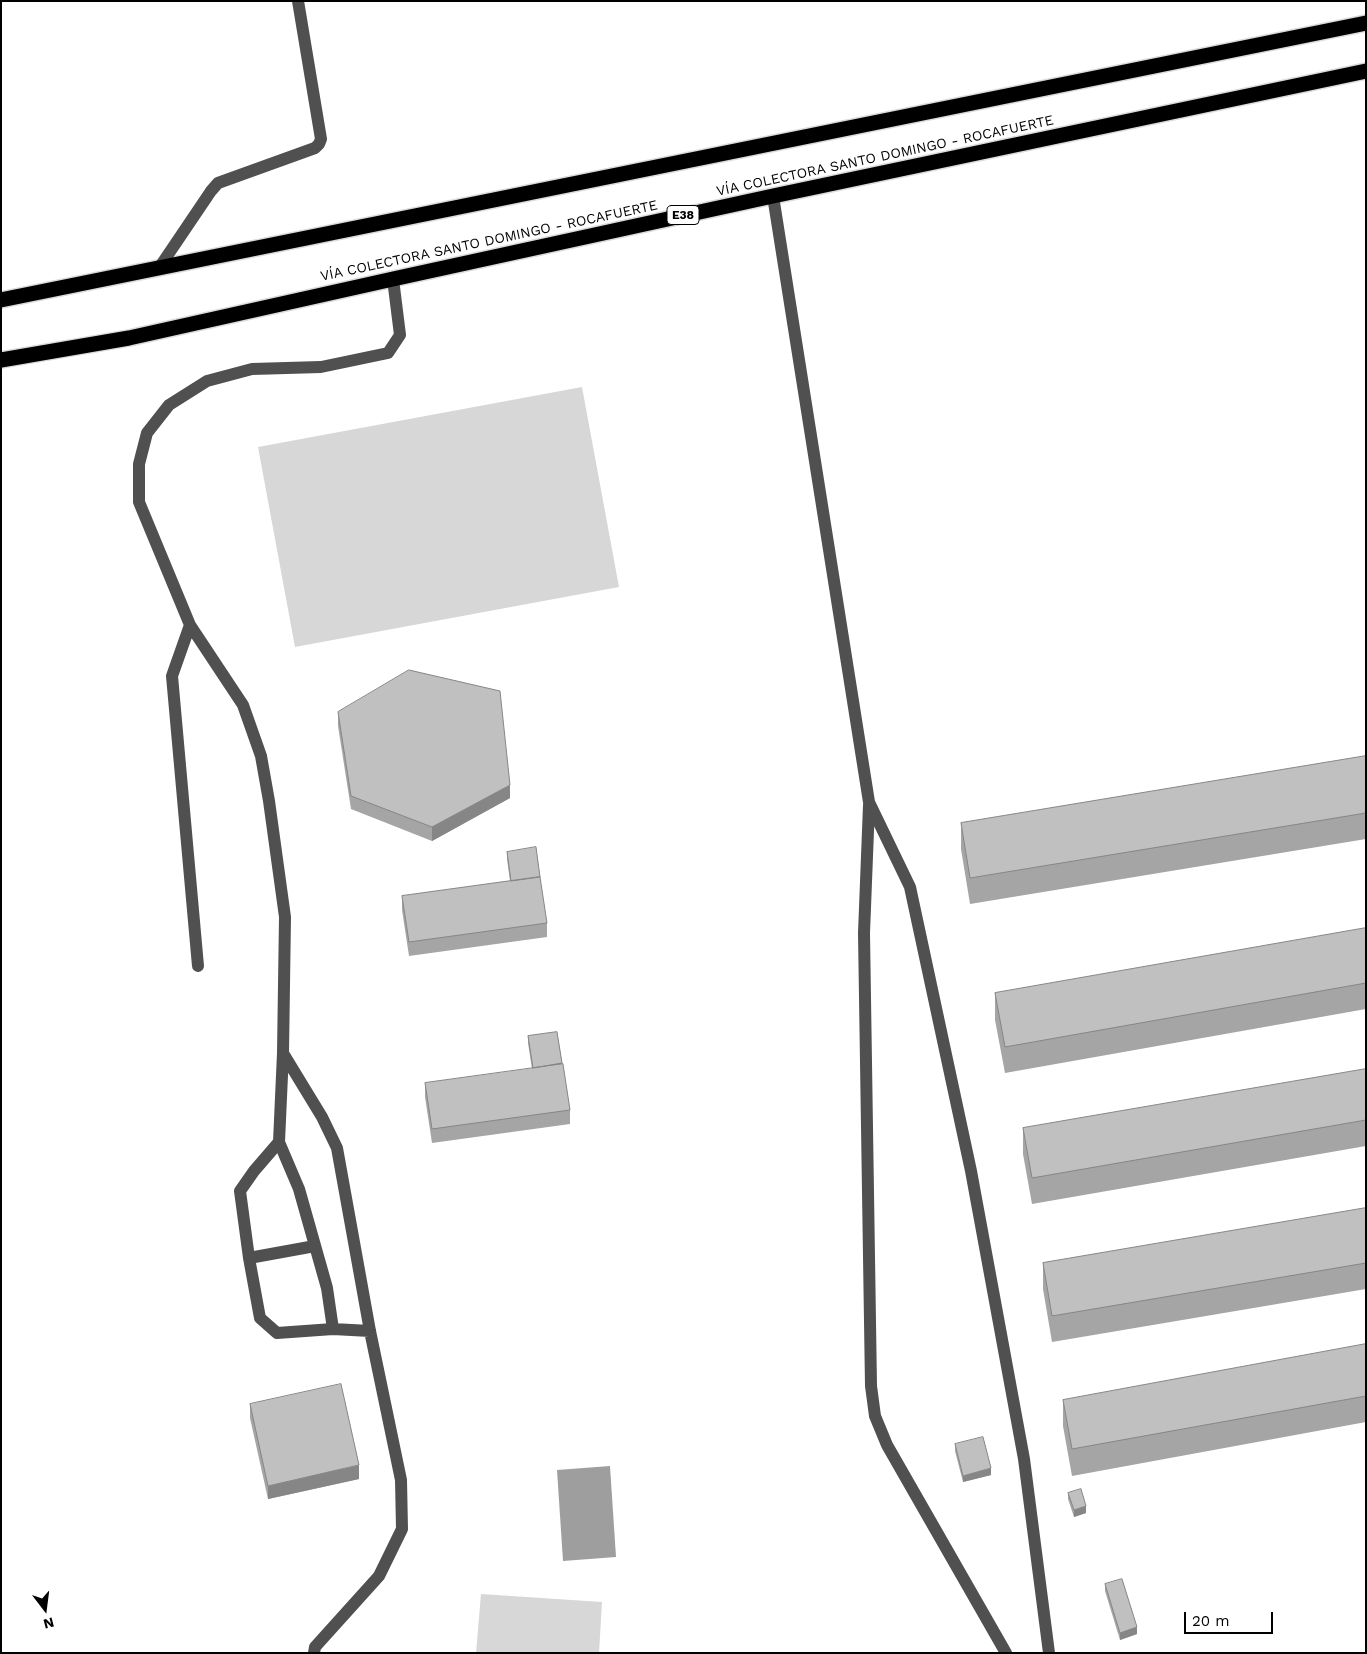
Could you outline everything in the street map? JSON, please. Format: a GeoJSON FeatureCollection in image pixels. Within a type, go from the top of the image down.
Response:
{"type":"FeatureCollection","features":[{"type":"Feature","properties":{"kind":"highway"},"geometry":{"type":"LineString","coordinates":[[1,300],[1366,23]]}},
{"type":"Feature","properties":{"kind":"highway","name":"VÍA COLECTORA SANTO DOMINGO - ROCAFUERTE"},"geometry":{"type":"LineString","coordinates":[[1,360],[129,338],[393,278],[1366,71]]}},
{"type":"Feature","properties":{"kind":"lane"},"geometry":{"type":"LineString","coordinates":[[159,268],[218,183],[315,148],[319,144],[321,139],[298,1]]}},
{"type":"Feature","properties":{"kind":"lane"},"geometry":{"type":"LineString","coordinates":[[773,196],[869,802],[864,933],[871,1386],[875,1416],[887,1445],[1006,1653]]}},
{"type":"Feature","properties":{"kind":"lane"},"geometry":{"type":"LineString","coordinates":[[333,1330],[327,1288],[299,1189],[279,1142],[283,1053],[285,917],[261,756],[243,705],[190,625],[139,502],[139,464],[147,433],[169,405],[207,381],[252,370],[321,367],[388,353],[400,335],[393,278]]}},
{"type":"Feature","properties":{"kind":"lane"},"geometry":{"type":"LineString","coordinates":[[190,625],[172,676],[198,966]]}},
{"type":"Feature","properties":{"kind":"lane"},"geometry":{"type":"LineString","coordinates":[[869,802],[910,887],[971,1171],[1024,1458],[1049,1653]]}},
{"type":"Feature","properties":{"kind":"lane"},"geometry":{"type":"LineString","coordinates":[[283,1053],[322,1117],[337,1148],[370,1331],[401,1480],[402,1529],[379,1576],[315,1648],[314,1653]]}},
{"type":"Feature","properties":{"kind":"lane"},"geometry":{"type":"LineString","coordinates":[[279,1142],[254,1171],[240,1191],[249,1258],[260,1318],[277,1333],[333,1330],[370,1331]]}},
{"type":"Feature","properties":{"kind":"lane"},"geometry":{"type":"LineString","coordinates":[[249,1258],[315,1246]]}},
{"type":"Feature","properties":{"kind":"shaded area"},"geometry":{"type":"Polygon","coordinates":[[[582,387],[619,587],[295,647],[258,447],[582,387]]]}},
{"type":"Feature","properties":{"kind":"shaded area"},"geometry":{"type":"Polygon","coordinates":[[[610,1466],[616,1557],[563,1561],[557,1470],[610,1466]]]}},
{"type":"Feature","properties":{"kind":"shaded area"},"geometry":{"type":"Polygon","coordinates":[[[481,1594],[602,1602],[599,1653],[476,1653],[481,1594]]]}},
{"type":"Feature","properties":{"kind":"building"},"geometry":{"type":"Polygon","coordinates":[[[409,670],[500,691],[510,785],[432,827],[351,796],[338,712],[409,670]]]}},
{"type":"Feature","properties":{"kind":"building"},"geometry":{"type":"Polygon","coordinates":[[[1366,756],[1366,813],[970,878],[961,823],[1366,756]]]}},
{"type":"Feature","properties":{"kind":"building"},"geometry":{"type":"Polygon","coordinates":[[[536,847],[540,877],[511,881],[507,852],[536,847]]]}},
{"type":"Feature","properties":{"kind":"building"},"geometry":{"type":"Polygon","coordinates":[[[540,877],[547,923],[409,942],[402,896],[540,877]]]}},
{"type":"Feature","properties":{"kind":"building"},"geometry":{"type":"Polygon","coordinates":[[[1366,928],[1366,983],[1005,1047],[995,993],[1366,928]]]}},
{"type":"Feature","properties":{"kind":"building"},"geometry":{"type":"Polygon","coordinates":[[[557,1032],[562,1063],[533,1068],[528,1036],[557,1032]]]}},
{"type":"Feature","properties":{"kind":"building"},"geometry":{"type":"Polygon","coordinates":[[[563,1064],[570,1110],[432,1129],[425,1083],[563,1064]]]}},
{"type":"Feature","properties":{"kind":"building"},"geometry":{"type":"Polygon","coordinates":[[[1366,1069],[1366,1120],[1032,1178],[1023,1128],[1366,1069]]]}},
{"type":"Feature","properties":{"kind":"building"},"geometry":{"type":"Polygon","coordinates":[[[1366,1208],[1366,1263],[1052,1316],[1043,1263],[1366,1208]]]}},
{"type":"Feature","properties":{"kind":"building"},"geometry":{"type":"Polygon","coordinates":[[[1366,1344],[1366,1396],[1072,1449],[1063,1400],[1366,1344]]]}},
{"type":"Feature","properties":{"kind":"building"},"geometry":{"type":"Polygon","coordinates":[[[341,1384],[359,1465],[268,1486],[250,1404],[341,1384]]]}},
{"type":"Feature","properties":{"kind":"building"},"geometry":{"type":"Polygon","coordinates":[[[983,1437],[991,1468],[963,1476],[955,1444],[983,1437]]]}},
{"type":"Feature","properties":{"kind":"building"},"geometry":{"type":"Polygon","coordinates":[[[1081,1489],[1086,1506],[1074,1510],[1068,1493],[1081,1489]]]}},
{"type":"Feature","properties":{"kind":"building"},"geometry":{"type":"Polygon","coordinates":[[[1122,1579],[1137,1627],[1120,1633],[1105,1584],[1122,1579]]]}}]}
